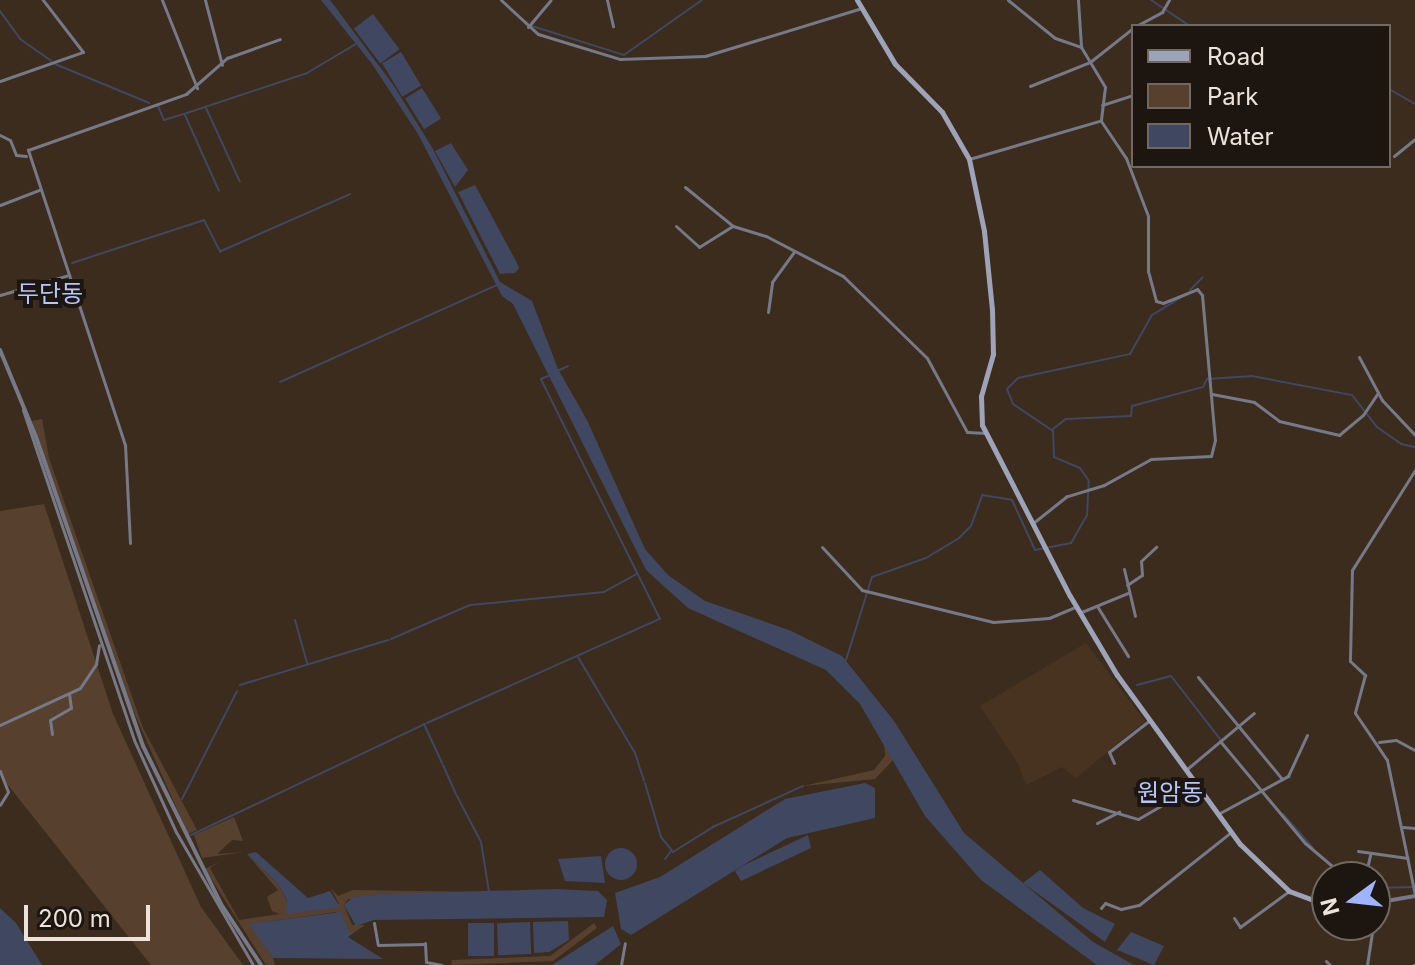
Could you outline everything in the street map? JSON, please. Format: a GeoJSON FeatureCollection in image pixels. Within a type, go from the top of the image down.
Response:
{"type":"FeatureCollection","features":[{"type":"Feature","properties":{"kind":"main road"},"geometry":{"type":"LineString","coordinates":[[857,0],[895,64],[942,112],[969,159],[984,231],[992,310],[993,354],[981,396],[986,433],[1077,610],[1150,720],[1231,832],[1267,875],[1289,891],[1311,899]]}},
{"type":"Feature","properties":{"kind":"street"},"geometry":{"type":"LineString","coordinates":[[0,81],[83,52],[43,0]]}},
{"type":"Feature","properties":{"kind":"street"},"geometry":{"type":"LineString","coordinates":[[162,0],[197,88]]}},
{"type":"Feature","properties":{"kind":"street"},"geometry":{"type":"LineString","coordinates":[[205,0],[222,65]]}},
{"type":"Feature","properties":{"kind":"street"},"geometry":{"type":"LineString","coordinates":[[501,0],[528,27],[620,59],[705,56],[862,8]]}},
{"type":"Feature","properties":{"kind":"street"},"geometry":{"type":"LineString","coordinates":[[528,27],[551,0]]}},
{"type":"Feature","properties":{"kind":"street"},"geometry":{"type":"LineString","coordinates":[[607,0],[613,26]]}},
{"type":"Feature","properties":{"kind":"street"},"geometry":{"type":"LineString","coordinates":[[1008,0],[1055,38],[1081,47]]}},
{"type":"Feature","properties":{"kind":"street"},"geometry":{"type":"LineString","coordinates":[[1033,523],[1067,496],[1104,485],[1151,459],[1213,454],[1212,394],[1202,295],[1197,289],[1163,303],[1156,301],[1148,271],[1148,216],[1126,158],[1101,121],[1100,106],[1105,87],[1081,47],[1078,0]]}},
{"type":"Feature","properties":{"kind":"street"},"geometry":{"type":"LineString","coordinates":[[1140,24],[1162,12],[1169,0]]}},
{"type":"Feature","properties":{"kind":"street"},"geometry":{"type":"LineString","coordinates":[[1030,86],[1090,62],[1131,29]]}},
{"type":"Feature","properties":{"kind":"street"},"geometry":{"type":"LineString","coordinates":[[26,156],[33,148],[197,88],[222,65],[257,45],[280,39]]}},
{"type":"Feature","properties":{"kind":"street"},"geometry":{"type":"LineString","coordinates":[[1100,106],[1131,96]]}},
{"type":"Feature","properties":{"kind":"street"},"geometry":{"type":"LineString","coordinates":[[969,159],[1101,121]]}},
{"type":"Feature","properties":{"kind":"street"},"geometry":{"type":"LineString","coordinates":[[0,135],[10,140],[16,155],[26,156]]}},
{"type":"Feature","properties":{"kind":"street"},"geometry":{"type":"LineString","coordinates":[[1394,156],[1415,139]]}},
{"type":"Feature","properties":{"kind":"street"},"geometry":{"type":"LineString","coordinates":[[26,156],[125,445],[130,543]]}},
{"type":"Feature","properties":{"kind":"street"},"geometry":{"type":"LineString","coordinates":[[685,187],[733,226],[766,236],[843,276],[927,358],[967,432],[986,433]]}},
{"type":"Feature","properties":{"kind":"street"},"geometry":{"type":"LineString","coordinates":[[0,205],[39,190]]}},
{"type":"Feature","properties":{"kind":"street"},"geometry":{"type":"LineString","coordinates":[[676,226],[699,247],[733,226]]}},
{"type":"Feature","properties":{"kind":"street"},"geometry":{"type":"LineString","coordinates":[[768,312],[772,282],[794,252]]}},
{"type":"Feature","properties":{"kind":"street"},"geometry":{"type":"LineString","coordinates":[[0,295],[69,275]]}},
{"type":"Feature","properties":{"kind":"street"},"geometry":{"type":"LineString","coordinates":[[0,350],[23,406],[143,746],[221,904],[261,965]]}},
{"type":"Feature","properties":{"kind":"street"},"geometry":{"type":"LineString","coordinates":[[1359,357],[1378,393],[1415,435]]}},
{"type":"Feature","properties":{"kind":"street"},"geometry":{"type":"LineString","coordinates":[[1212,394],[1254,402],[1279,421],[1339,435],[1363,415],[1378,393]]}},
{"type":"Feature","properties":{"kind":"street"},"geometry":{"type":"LineString","coordinates":[[23,406],[134,740],[176,832],[253,965]]}},
{"type":"Feature","properties":{"kind":"street"},"geometry":{"type":"LineString","coordinates":[[1391,900],[1415,896],[1403,827],[1379,742],[1355,713],[1365,675],[1350,661],[1352,570],[1415,470]]}},
{"type":"Feature","properties":{"kind":"street"},"geometry":{"type":"LineString","coordinates":[[822,547],[862,590],[993,622],[1049,618],[1097,606],[1128,593]]}},
{"type":"Feature","properties":{"kind":"street"},"geometry":{"type":"LineString","coordinates":[[1127,585],[1142,575],[1141,561],[1156,547]]}},
{"type":"Feature","properties":{"kind":"street"},"geometry":{"type":"LineString","coordinates":[[1124,569],[1135,616]]}},
{"type":"Feature","properties":{"kind":"street"},"geometry":{"type":"LineString","coordinates":[[1097,606],[1128,656]]}},
{"type":"Feature","properties":{"kind":"street"},"geometry":{"type":"LineString","coordinates":[[0,725],[69,694],[87,681],[96,664],[98,638]]}},
{"type":"Feature","properties":{"kind":"street"},"geometry":{"type":"LineString","coordinates":[[1198,677],[1282,779]]}},
{"type":"Feature","properties":{"kind":"street"},"geometry":{"type":"LineString","coordinates":[[52,734],[50,720],[71,708],[69,694]]}},
{"type":"Feature","properties":{"kind":"street"},"geometry":{"type":"LineString","coordinates":[[1186,769],[1254,713]]}},
{"type":"Feature","properties":{"kind":"street"},"geometry":{"type":"LineString","coordinates":[[1114,763],[1109,752],[1150,720]]}},
{"type":"Feature","properties":{"kind":"street"},"geometry":{"type":"LineString","coordinates":[[1218,814],[1282,779],[1307,735]]}},
{"type":"Feature","properties":{"kind":"street"},"geometry":{"type":"LineString","coordinates":[[1379,742],[1396,740],[1415,750]]}},
{"type":"Feature","properties":{"kind":"street"},"geometry":{"type":"LineString","coordinates":[[1220,741],[1260,791],[1326,861]]}},
{"type":"Feature","properties":{"kind":"street"},"geometry":{"type":"LineString","coordinates":[[0,771],[8,792],[0,805]]}},
{"type":"Feature","properties":{"kind":"street"},"geometry":{"type":"LineString","coordinates":[[1073,800],[1142,817],[1197,785]]}},
{"type":"Feature","properties":{"kind":"street"},"geometry":{"type":"LineString","coordinates":[[1097,823],[1119,812]]}},
{"type":"Feature","properties":{"kind":"street"},"geometry":{"type":"LineString","coordinates":[[1403,827],[1415,828]]}},
{"type":"Feature","properties":{"kind":"street"},"geometry":{"type":"LineString","coordinates":[[1101,908],[1105,903],[1121,909],[1139,905],[1231,832]]}},
{"type":"Feature","properties":{"kind":"street"},"geometry":{"type":"LineString","coordinates":[[1358,851],[1408,858]]}},
{"type":"Feature","properties":{"kind":"street"},"geometry":{"type":"LineString","coordinates":[[1369,861],[1370,855]]}},
{"type":"Feature","properties":{"kind":"street"},"geometry":{"type":"LineString","coordinates":[[1234,918],[1240,927],[1289,891]]}},
{"type":"Feature","properties":{"kind":"street"},"geometry":{"type":"LineString","coordinates":[[374,923],[378,945],[425,943],[426,962],[442,965]]}},
{"type":"Feature","properties":{"kind":"street"},"geometry":{"type":"LineString","coordinates":[[1367,965],[1371,941]]}},
{"type":"Feature","properties":{"kind":"street"},"geometry":{"type":"LineString","coordinates":[[621,965],[625,943]]}},
{"type":"Feature","properties":{"kind":"street"},"geometry":{"type":"LineString","coordinates":[[1326,961],[1330,965]]}},
{"type":"Feature","properties":{"kind":"shaded area"},"geometry":{"type":"Polygon","coordinates":[[[1086,643],[1145,721],[1076,778],[1062,767],[1026,785],[1018,764],[980,706],[1086,643]]]}},
{"type":"Feature","properties":{"kind":"green space"},"geometry":{"type":"Polygon","coordinates":[[[42,419],[49,458],[143,728],[197,830],[188,834],[129,701],[32,421],[42,419]]]}},
{"type":"Feature","properties":{"kind":"green space"},"geometry":{"type":"Polygon","coordinates":[[[44,504],[113,714],[201,907],[243,965],[151,965],[0,775],[0,511],[44,504]]]}},
{"type":"Feature","properties":{"kind":"green space"},"geometry":{"type":"Polygon","coordinates":[[[884,740],[894,759],[875,779],[803,786],[874,770],[885,756],[884,740]]]}},
{"type":"Feature","properties":{"kind":"green space"},"geometry":{"type":"Polygon","coordinates":[[[234,817],[243,841],[232,840],[217,854],[245,852],[202,858],[194,835],[234,817]]]}},
{"type":"Feature","properties":{"kind":"green space"},"geometry":{"type":"Polygon","coordinates":[[[247,854],[278,884],[287,901],[339,904],[331,888],[338,896],[353,890],[487,892],[348,899],[344,905],[352,925],[365,925],[355,932],[349,932],[336,912],[250,924],[273,958],[275,965],[266,965],[205,869],[219,862],[210,868],[239,920],[280,914],[272,911],[267,897],[278,890],[247,854]]]}},
{"type":"Feature","properties":{"kind":"green space"},"geometry":{"type":"Polygon","coordinates":[[[594,923],[597,928],[553,961],[451,965],[452,960],[550,956],[594,923]]]}},
{"type":"Feature","properties":{"kind":"water"},"geometry":{"type":"Polygon","coordinates":[[[321,0],[330,0],[394,86],[433,149],[500,282],[532,301],[558,369],[587,420],[645,549],[668,575],[705,601],[789,630],[842,656],[894,721],[964,833],[1093,942],[1134,965],[1097,965],[981,880],[925,816],[860,704],[826,670],[688,608],[646,570],[513,304],[502,296],[418,134],[372,64],[321,0]]]}},
{"type":"Feature","properties":{"kind":"water"},"geometry":{"type":"Polygon","coordinates":[[[373,14],[399,49],[380,64],[354,28],[373,14]]]}},
{"type":"Feature","properties":{"kind":"water"},"geometry":{"type":"Polygon","coordinates":[[[401,52],[421,85],[402,97],[382,63],[401,52]]]}},
{"type":"Feature","properties":{"kind":"water"},"geometry":{"type":"Polygon","coordinates":[[[422,88],[441,119],[424,129],[405,99],[422,88]]]}},
{"type":"Feature","properties":{"kind":"water"},"geometry":{"type":"Polygon","coordinates":[[[451,143],[468,170],[455,187],[435,151],[451,143]]]}},
{"type":"Feature","properties":{"kind":"water"},"geometry":{"type":"Polygon","coordinates":[[[475,185],[516,261],[519,268],[515,273],[500,274],[458,192],[475,185]]]}},
{"type":"Feature","properties":{"kind":"water"},"geometry":{"type":"Polygon","coordinates":[[[865,783],[875,788],[875,818],[787,838],[631,935],[621,929],[615,893],[660,877],[785,799],[865,783]]]}},
{"type":"Feature","properties":{"kind":"water"},"geometry":{"type":"Polygon","coordinates":[[[808,835],[811,848],[741,881],[735,871],[742,866],[808,835]]]}},
{"type":"Feature","properties":{"kind":"water"},"geometry":{"type":"Polygon","coordinates":[[[621,848],[632,853],[637,864],[632,875],[621,880],[610,875],[605,864],[610,853],[621,848]]]}},
{"type":"Feature","properties":{"kind":"water"},"geometry":{"type":"Polygon","coordinates":[[[256,852],[308,898],[330,891],[340,907],[286,914],[287,900],[278,884],[247,854],[256,852]]]}},
{"type":"Feature","properties":{"kind":"water"},"geometry":{"type":"Polygon","coordinates":[[[601,856],[605,883],[565,881],[558,859],[601,856]]]}},
{"type":"Feature","properties":{"kind":"water"},"geometry":{"type":"Polygon","coordinates":[[[1040,870],[1083,908],[1115,924],[1105,942],[1023,883],[1040,870]]]}},
{"type":"Feature","properties":{"kind":"water"},"geometry":{"type":"Polygon","coordinates":[[[555,889],[598,891],[607,900],[604,917],[374,920],[356,926],[344,905],[353,897],[386,894],[555,889]]]}},
{"type":"Feature","properties":{"kind":"water"},"geometry":{"type":"Polygon","coordinates":[[[0,908],[16,923],[42,965],[0,965],[0,908]]]}},
{"type":"Feature","properties":{"kind":"water"},"geometry":{"type":"Polygon","coordinates":[[[341,912],[349,932],[355,932],[348,937],[383,959],[273,958],[249,924],[341,912]]]}},
{"type":"Feature","properties":{"kind":"water"},"geometry":{"type":"Polygon","coordinates":[[[568,921],[569,940],[549,952],[534,953],[533,922],[568,921]]]}},
{"type":"Feature","properties":{"kind":"water"},"geometry":{"type":"Polygon","coordinates":[[[530,922],[531,954],[498,955],[497,923],[530,922]]]}},
{"type":"Feature","properties":{"kind":"water"},"geometry":{"type":"Polygon","coordinates":[[[468,923],[494,923],[494,956],[468,956],[468,923]]]}},
{"type":"Feature","properties":{"kind":"water"},"geometry":{"type":"Polygon","coordinates":[[[613,926],[621,944],[595,965],[552,965],[613,926]]]}},
{"type":"Feature","properties":{"kind":"water"},"geometry":{"type":"Polygon","coordinates":[[[1131,932],[1164,946],[1154,965],[1117,950],[1131,932]]]}},
{"type":"Feature","properties":{"kind":"waterway"},"geometry":{"type":"LineString","coordinates":[[532,26],[624,55],[702,0]]}},
{"type":"Feature","properties":{"kind":"waterway"},"geometry":{"type":"LineString","coordinates":[[1151,0],[1187,24]]}},
{"type":"Feature","properties":{"kind":"waterway"},"geometry":{"type":"LineString","coordinates":[[0,11],[20,39],[51,61]]}},
{"type":"Feature","properties":{"kind":"waterway"},"geometry":{"type":"LineString","coordinates":[[158,106],[164,120],[184,114],[307,73],[356,44]]}},
{"type":"Feature","properties":{"kind":"waterway"},"geometry":{"type":"LineString","coordinates":[[55,64],[149,103]]}},
{"type":"Feature","properties":{"kind":"waterway"},"geometry":{"type":"LineString","coordinates":[[1391,90],[1415,104]]}},
{"type":"Feature","properties":{"kind":"waterway"},"geometry":{"type":"LineString","coordinates":[[206,108],[240,182]]}},
{"type":"Feature","properties":{"kind":"waterway"},"geometry":{"type":"LineString","coordinates":[[185,115],[219,191]]}},
{"type":"Feature","properties":{"kind":"waterway"},"geometry":{"type":"LineString","coordinates":[[221,251],[350,194]]}},
{"type":"Feature","properties":{"kind":"waterway"},"geometry":{"type":"LineString","coordinates":[[72,263],[204,220],[220,252]]}},
{"type":"Feature","properties":{"kind":"waterway"},"geometry":{"type":"LineString","coordinates":[[1190,290],[1203,277]]}},
{"type":"Feature","properties":{"kind":"waterway"},"geometry":{"type":"LineString","coordinates":[[280,382],[497,285]]}},
{"type":"Feature","properties":{"kind":"waterway"},"geometry":{"type":"LineString","coordinates":[[846,660],[872,577],[926,558],[959,538],[971,526],[982,495],[1012,500],[1035,550],[1071,543],[1087,515],[1089,481],[1080,468],[1054,457],[1053,431],[1013,404],[1007,389],[1018,378],[1130,354],[1152,315],[1185,295]]}},
{"type":"Feature","properties":{"kind":"waterway"},"geometry":{"type":"LineString","coordinates":[[557,371],[568,366]]}},
{"type":"Feature","properties":{"kind":"waterway"},"geometry":{"type":"LineString","coordinates":[[427,723],[660,619],[541,379],[548,376]]}},
{"type":"Feature","properties":{"kind":"waterway"},"geometry":{"type":"LineString","coordinates":[[1053,429],[1066,419],[1131,416],[1132,406],[1203,387],[1207,379],[1252,376],[1352,395],[1377,427],[1401,444],[1415,447]]}},
{"type":"Feature","properties":{"kind":"waterway"},"geometry":{"type":"LineString","coordinates":[[391,639],[470,605],[604,592],[636,574]]}},
{"type":"Feature","properties":{"kind":"waterway"},"geometry":{"type":"LineString","coordinates":[[295,620],[307,663]]}},
{"type":"Feature","properties":{"kind":"waterway"},"geometry":{"type":"LineString","coordinates":[[240,685],[388,640]]}},
{"type":"Feature","properties":{"kind":"waterway"},"geometry":{"type":"LineString","coordinates":[[578,657],[635,753],[644,781]]}},
{"type":"Feature","properties":{"kind":"waterway"},"geometry":{"type":"LineString","coordinates":[[1137,685],[1171,676],[1220,739]]}},
{"type":"Feature","properties":{"kind":"waterway"},"geometry":{"type":"LineString","coordinates":[[182,799],[237,691]]}},
{"type":"Feature","properties":{"kind":"waterway"},"geometry":{"type":"LineString","coordinates":[[424,724],[442,763]]}},
{"type":"Feature","properties":{"kind":"waterway"},"geometry":{"type":"LineString","coordinates":[[191,835],[425,724]]}},
{"type":"Feature","properties":{"kind":"waterway"},"geometry":{"type":"LineString","coordinates":[[443,765],[456,794]]}},
{"type":"Feature","properties":{"kind":"waterway"},"geometry":{"type":"LineString","coordinates":[[645,783],[661,837],[673,852],[713,827],[803,786]]}},
{"type":"Feature","properties":{"kind":"waterway"},"geometry":{"type":"LineString","coordinates":[[457,796],[481,842],[489,892]]}},
{"type":"Feature","properties":{"kind":"waterway"},"geometry":{"type":"LineString","coordinates":[[1283,814],[1313,848]]}},
{"type":"Feature","properties":{"kind":"waterway"},"geometry":{"type":"LineString","coordinates":[[665,859],[671,851]]}},
{"type":"Feature","properties":{"kind":"waterway"},"geometry":{"type":"LineString","coordinates":[[1391,888],[1415,887]]}},
{"type":"Feature","properties":{"kind":"district","name":"두단동"},"geometry":{"type":"Point","coordinates":[50,294]}},
{"type":"Feature","properties":{"kind":"district","name":"원암동"},"geometry":{"type":"Point","coordinates":[1170,793]}}]}
